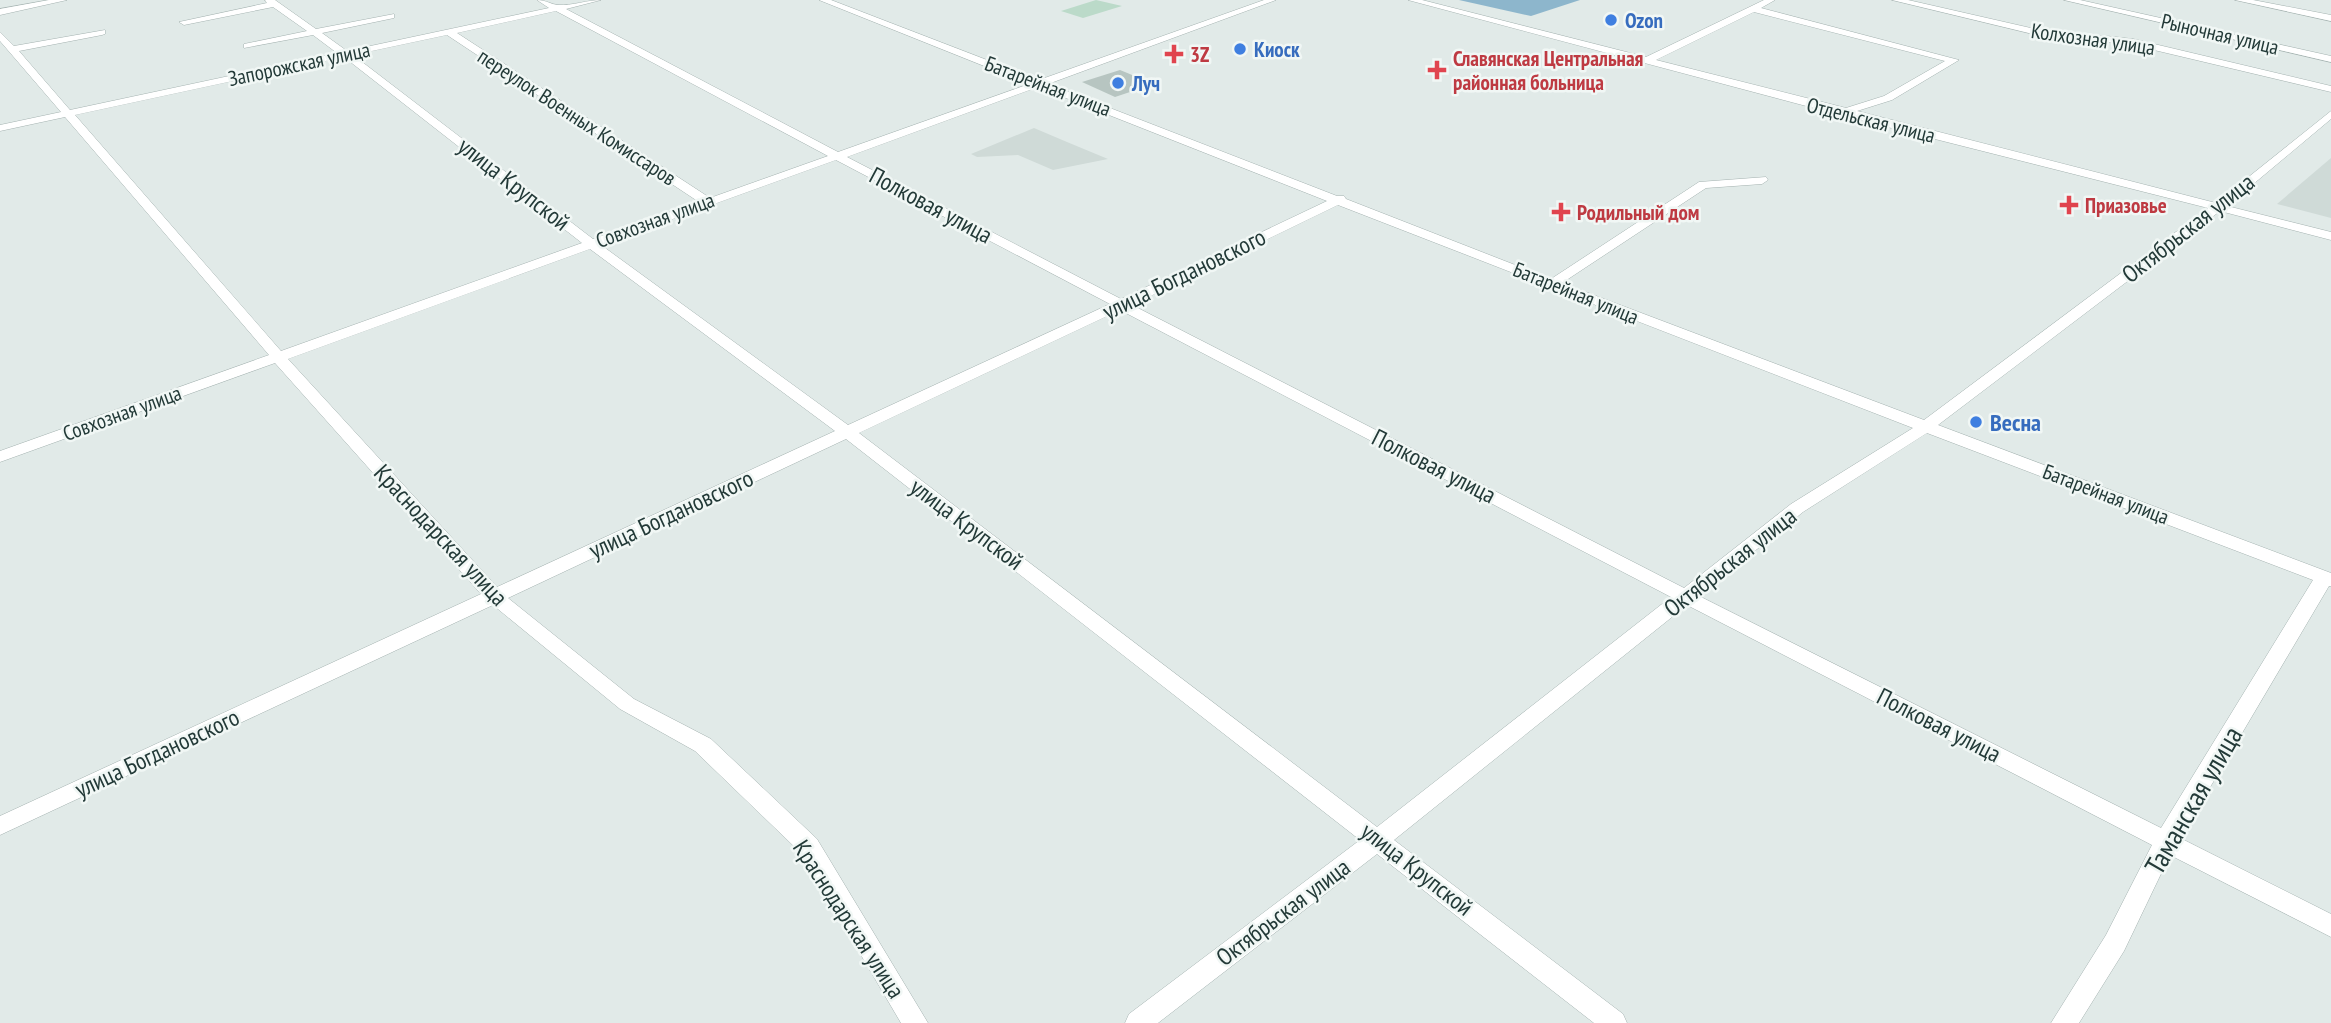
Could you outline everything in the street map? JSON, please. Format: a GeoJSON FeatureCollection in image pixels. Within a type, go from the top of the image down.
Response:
{"type":"FeatureCollection","features":[{"type":"Feature","properties":{"kind":"street"},"geometry":{"type":"LineString","coordinates":[[0,12],[62,0]]}},
{"type":"Feature","properties":{"kind":"street","name":"Полковая улица"},"geometry":{"type":"LineString","coordinates":[[541,0],[1686,597],[2331,926]]}},
{"type":"Feature","properties":{"kind":"street","name":"Запорожская улица"},"geometry":{"type":"LineString","coordinates":[[0,128],[597,0]]}},
{"type":"Feature","properties":{"kind":"street","name":"Батарейная улица"},"geometry":{"type":"LineString","coordinates":[[823,0],[1552,284],[2328,579]]}},
{"type":"Feature","properties":{"kind":"street","name":"Совхозная улица"},"geometry":{"type":"LineString","coordinates":[[0,457],[1037,82],[1272,0]]}},
{"type":"Feature","properties":{"kind":"street","name":"Отдельская улица"},"geometry":{"type":"LineString","coordinates":[[1412,0],[2331,236]]}},
{"type":"Feature","properties":{"kind":"street"},"geometry":{"type":"LineString","coordinates":[[1645,61],[1772,0]]}},
{"type":"Feature","properties":{"kind":"street","name":"Колхозная улица"},"geometry":{"type":"LineString","coordinates":[[1896,0],[2070,40],[2106,39],[2133,42],[2331,89]]}},
{"type":"Feature","properties":{"kind":"street","name":"Рыночная улица"},"geometry":{"type":"LineString","coordinates":[[2067,0],[2331,59]]}},
{"type":"Feature","properties":{"kind":"street"},"geometry":{"type":"LineString","coordinates":[[2239,0],[2331,18]]}},
{"type":"Feature","properties":{"kind":"street","name":"улица Крупской"},"geometry":{"type":"LineString","coordinates":[[184,22],[274,1],[590,243],[847,432],[1614,1023]]}},
{"type":"Feature","properties":{"kind":"street"},"geometry":{"type":"LineString","coordinates":[[1753,9],[1954,60],[1888,97],[1844,113]]}},
{"type":"Feature","properties":{"kind":"street"},"geometry":{"type":"LineString","coordinates":[[247,46],[390,16]]}},
{"type":"Feature","properties":{"kind":"street","name":"Краснодарская улица"},"geometry":{"type":"LineString","coordinates":[[6,42],[102,32]]}},
{"type":"Feature","properties":{"kind":"street","name":"переулок Военных Комиссаров"},"geometry":{"type":"LineString","coordinates":[[449,32],[706,201]]}},
{"type":"Feature","properties":{"kind":"street","name":"Краснодарская улица"},"geometry":{"type":"LineString","coordinates":[[6,42],[278,357],[494,596],[627,704],[704,745],[809,846],[915,1023]]}},
{"type":"Feature","properties":{"kind":"street","name":"Октябрьская улица"},"geometry":{"type":"LineString","coordinates":[[1138,1023],[1378,839],[1797,508],[1927,426],[2218,207],[2331,114]]}},
{"type":"Feature","properties":{"kind":"street"},"geometry":{"type":"LineString","coordinates":[[1552,284],[1703,184],[1762,180]]}},
{"type":"Feature","properties":{"kind":"street","name":"улица Богдановского"},"geometry":{"type":"LineString","coordinates":[[0,826],[1340,200]]}},
{"type":"Feature","properties":{"kind":"street","name":"Таманская улица"},"geometry":{"type":"LineString","coordinates":[[2064,1023],[2115,943],[2166,840],[2328,579]]}},
{"type":"Feature","properties":{"kind":"shaded area"},"geometry":{"type":"Polygon","coordinates":[[[1034,128],[1108,159],[1053,170],[1018,155],[977,157],[971,154],[1034,128]]]}},
{"type":"Feature","properties":{"kind":"shaded area"},"geometry":{"type":"Polygon","coordinates":[[[2331,158],[2331,218],[2277,204],[2331,158]]]}},
{"type":"Feature","properties":{"kind":"green space"},"geometry":{"type":"Polygon","coordinates":[[[1096,0],[1122,6],[1083,18],[1061,11],[1096,0]]]}},
{"type":"Feature","properties":{"kind":"water"},"geometry":{"type":"Polygon","coordinates":[[[1459,0],[1580,0],[1531,16],[1459,0]]]}},
{"type":"Feature","properties":{"kind":"building","name":"Луч"},"geometry":{"type":"Polygon","coordinates":[[[1120,70],[1154,84],[1115,97],[1082,82],[1120,70]]]}},
{"type":"Feature","properties":{"kind":"place","name":"Ozon"},"geometry":{"type":"Point","coordinates":[1611,20]}},
{"type":"Feature","properties":{"kind":"place","name":"Киоск"},"geometry":{"type":"Point","coordinates":[1240,49]}},
{"type":"Feature","properties":{"kind":"place","name":"3Z"},"geometry":{"type":"Point","coordinates":[1174,54]}},
{"type":"Feature","properties":{"kind":"place","name":"Славянская Центральная районная больница"},"geometry":{"type":"Point","coordinates":[1437,70]}},
{"type":"Feature","properties":{"kind":"place","name":"Луч"},"geometry":{"type":"Point","coordinates":[1118,83]}},
{"type":"Feature","properties":{"kind":"place","name":"Приазовье"},"geometry":{"type":"Point","coordinates":[2069,205]}},
{"type":"Feature","properties":{"kind":"place","name":"Родильный дом"},"geometry":{"type":"Point","coordinates":[1561,212]}},
{"type":"Feature","properties":{"kind":"place","name":"Весна"},"geometry":{"type":"Point","coordinates":[1976,422]}}]}
